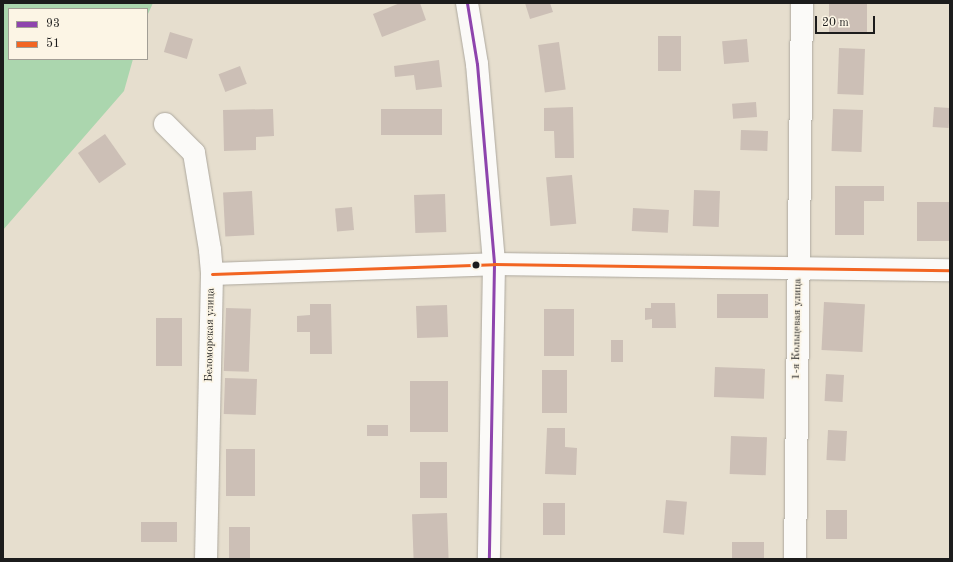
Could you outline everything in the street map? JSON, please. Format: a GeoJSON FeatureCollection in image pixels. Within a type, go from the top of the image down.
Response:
{"type":"FeatureCollection","features":[{"type":"Feature","properties":{"kind":"street"},"geometry":{"type":"LineString","coordinates":[[467,3],[476,64],[494,264],[489,559]]}},
{"type":"Feature","properties":{"kind":"street","name":"1-я Кольцевая улица"},"geometry":{"type":"LineString","coordinates":[[795,559],[802,3]]}},
{"type":"Feature","properties":{"kind":"street","name":"Беломорская улица"},"geometry":{"type":"LineString","coordinates":[[165,124],[194,153],[212,274],[206,559]]}},
{"type":"Feature","properties":{"kind":"street"},"geometry":{"type":"LineString","coordinates":[[212,274],[494,264],[950,270]]}},
{"type":"Feature","properties":{"kind":"green space"},"geometry":{"type":"Polygon","coordinates":[[[3,3],[153,3],[148,14],[148,8],[8,8],[8,60],[133,60],[124,91],[3,230],[3,3]]]}},
{"type":"Feature","properties":{"kind":"building"},"geometry":{"type":"Polygon","coordinates":[[[400,3],[420,3],[426,20],[382,37],[373,14],[400,3]]]}},
{"type":"Feature","properties":{"kind":"building"},"geometry":{"type":"Polygon","coordinates":[[[525,3],[550,3],[553,12],[530,19],[525,3]]]}},
{"type":"Feature","properties":{"kind":"building"},"geometry":{"type":"Polygon","coordinates":[[[829,3],[867,3],[867,32],[829,32],[829,3]]]}},
{"type":"Feature","properties":{"kind":"building"},"geometry":{"type":"Polygon","coordinates":[[[170,32],[193,39],[187,59],[164,52],[170,32]]]}},
{"type":"Feature","properties":{"kind":"building"},"geometry":{"type":"Polygon","coordinates":[[[658,36],[681,36],[681,71],[658,71],[658,36]]]}},
{"type":"Feature","properties":{"kind":"building"},"geometry":{"type":"Polygon","coordinates":[[[747,39],[749,62],[724,64],[722,41],[747,39]]]}},
{"type":"Feature","properties":{"kind":"building"},"geometry":{"type":"Polygon","coordinates":[[[559,42],[566,90],[545,92],[538,45],[559,42]]]}},
{"type":"Feature","properties":{"kind":"building"},"geometry":{"type":"Polygon","coordinates":[[[839,48],[865,49],[863,95],[837,94],[839,48]]]}},
{"type":"Feature","properties":{"kind":"building"},"geometry":{"type":"Polygon","coordinates":[[[439,60],[442,87],[416,90],[414,75],[395,77],[394,66],[439,60]]]}},
{"type":"Feature","properties":{"kind":"building"},"geometry":{"type":"Polygon","coordinates":[[[240,66],[247,84],[225,92],[219,74],[240,66]]]}},
{"type":"Feature","properties":{"kind":"building"},"geometry":{"type":"Polygon","coordinates":[[[756,102],[757,117],[733,119],[732,104],[756,102]]]}},
{"type":"Feature","properties":{"kind":"building"},"geometry":{"type":"Polygon","coordinates":[[[573,107],[574,158],[555,158],[554,131],[544,131],[544,108],[573,107]]]}},
{"type":"Feature","properties":{"kind":"building"},"geometry":{"type":"Polygon","coordinates":[[[934,107],[950,108],[949,128],[933,127],[934,107]]]}},
{"type":"Feature","properties":{"kind":"building"},"geometry":{"type":"Polygon","coordinates":[[[273,109],[274,136],[256,137],[256,150],[224,151],[223,110],[273,109]]]}},
{"type":"Feature","properties":{"kind":"building"},"geometry":{"type":"Polygon","coordinates":[[[381,109],[442,109],[442,135],[381,135],[381,109]]]}},
{"type":"Feature","properties":{"kind":"building"},"geometry":{"type":"Polygon","coordinates":[[[833,109],[863,110],[862,152],[832,151],[833,109]]]}},
{"type":"Feature","properties":{"kind":"building"},"geometry":{"type":"Polygon","coordinates":[[[741,130],[768,131],[767,151],[740,150],[741,130]]]}},
{"type":"Feature","properties":{"kind":"building"},"geometry":{"type":"Polygon","coordinates":[[[105,134],[126,164],[99,183],[78,153],[105,134]]]}},
{"type":"Feature","properties":{"kind":"building"},"geometry":{"type":"Polygon","coordinates":[[[572,175],[576,224],[550,226],[546,177],[572,175]]]}},
{"type":"Feature","properties":{"kind":"building"},"geometry":{"type":"Polygon","coordinates":[[[835,186],[884,186],[884,201],[864,201],[864,235],[835,235],[835,186]]]}},
{"type":"Feature","properties":{"kind":"building"},"geometry":{"type":"Polygon","coordinates":[[[694,190],[720,191],[719,227],[693,226],[694,190]]]}},
{"type":"Feature","properties":{"kind":"building"},"geometry":{"type":"Polygon","coordinates":[[[252,191],[254,235],[225,236],[223,193],[252,191]]]}},
{"type":"Feature","properties":{"kind":"building"},"geometry":{"type":"Polygon","coordinates":[[[445,194],[446,232],[415,233],[414,195],[445,194]]]}},
{"type":"Feature","properties":{"kind":"building"},"geometry":{"type":"Polygon","coordinates":[[[917,202],[950,202],[950,241],[917,241],[917,202]]]}},
{"type":"Feature","properties":{"kind":"building"},"geometry":{"type":"Polygon","coordinates":[[[352,207],[354,230],[337,231],[335,208],[352,207]]]}},
{"type":"Feature","properties":{"kind":"building"},"geometry":{"type":"Polygon","coordinates":[[[633,208],[669,210],[668,233],[632,231],[633,208]]]}},
{"type":"Feature","properties":{"kind":"building"},"geometry":{"type":"Polygon","coordinates":[[[717,294],[768,294],[768,318],[717,318],[717,294]]]}},
{"type":"Feature","properties":{"kind":"building"},"geometry":{"type":"Polygon","coordinates":[[[824,302],[865,304],[862,352],[821,350],[824,302]]]}},
{"type":"Feature","properties":{"kind":"building"},"geometry":{"type":"Polygon","coordinates":[[[651,303],[675,303],[676,328],[652,328],[652,319],[645,320],[645,308],[651,308],[651,303]]]}},
{"type":"Feature","properties":{"kind":"building"},"geometry":{"type":"Polygon","coordinates":[[[310,304],[331,304],[332,354],[310,354],[310,332],[297,332],[297,316],[310,315],[310,304]]]}},
{"type":"Feature","properties":{"kind":"building"},"geometry":{"type":"Polygon","coordinates":[[[447,305],[448,337],[417,338],[416,306],[447,305]]]}},
{"type":"Feature","properties":{"kind":"building"},"geometry":{"type":"Polygon","coordinates":[[[226,308],[251,309],[249,372],[224,371],[226,308]]]}},
{"type":"Feature","properties":{"kind":"building"},"geometry":{"type":"Polygon","coordinates":[[[544,309],[574,309],[574,356],[544,356],[544,309]]]}},
{"type":"Feature","properties":{"kind":"building"},"geometry":{"type":"Polygon","coordinates":[[[156,318],[182,318],[182,366],[156,366],[156,318]]]}},
{"type":"Feature","properties":{"kind":"building"},"geometry":{"type":"Polygon","coordinates":[[[611,340],[623,340],[623,362],[611,362],[611,340]]]}},
{"type":"Feature","properties":{"kind":"building"},"geometry":{"type":"Polygon","coordinates":[[[715,367],[765,369],[764,399],[714,397],[715,367]]]}},
{"type":"Feature","properties":{"kind":"building"},"geometry":{"type":"Polygon","coordinates":[[[542,370],[567,370],[567,413],[542,413],[542,370]]]}},
{"type":"Feature","properties":{"kind":"building"},"geometry":{"type":"Polygon","coordinates":[[[826,374],[844,375],[843,402],[825,401],[826,374]]]}},
{"type":"Feature","properties":{"kind":"building"},"geometry":{"type":"Polygon","coordinates":[[[225,378],[257,379],[256,415],[224,414],[225,378]]]}},
{"type":"Feature","properties":{"kind":"building"},"geometry":{"type":"Polygon","coordinates":[[[410,381],[448,381],[448,432],[410,432],[410,381]]]}},
{"type":"Feature","properties":{"kind":"building"},"geometry":{"type":"Polygon","coordinates":[[[367,425],[388,425],[388,436],[367,436],[367,425]]]}},
{"type":"Feature","properties":{"kind":"building"},"geometry":{"type":"Polygon","coordinates":[[[547,428],[565,428],[565,447],[577,448],[576,475],[545,474],[547,428]]]}},
{"type":"Feature","properties":{"kind":"building"},"geometry":{"type":"Polygon","coordinates":[[[828,430],[847,431],[845,461],[826,460],[828,430]]]}},
{"type":"Feature","properties":{"kind":"building"},"geometry":{"type":"Polygon","coordinates":[[[731,436],[767,437],[766,475],[730,474],[731,436]]]}},
{"type":"Feature","properties":{"kind":"building"},"geometry":{"type":"Polygon","coordinates":[[[226,449],[255,449],[255,496],[226,496],[226,449]]]}},
{"type":"Feature","properties":{"kind":"building"},"geometry":{"type":"Polygon","coordinates":[[[420,462],[447,462],[447,498],[420,498],[420,462]]]}},
{"type":"Feature","properties":{"kind":"building"},"geometry":{"type":"Polygon","coordinates":[[[666,500],[687,502],[684,535],[663,533],[666,500]]]}},
{"type":"Feature","properties":{"kind":"building"},"geometry":{"type":"Polygon","coordinates":[[[543,503],[565,503],[565,535],[543,535],[543,503]]]}},
{"type":"Feature","properties":{"kind":"building"},"geometry":{"type":"Polygon","coordinates":[[[826,510],[847,510],[847,539],[826,539],[826,510]]]}},
{"type":"Feature","properties":{"kind":"building"},"geometry":{"type":"Polygon","coordinates":[[[447,513],[449,559],[414,559],[412,514],[447,513]]]}},
{"type":"Feature","properties":{"kind":"building"},"geometry":{"type":"Polygon","coordinates":[[[141,522],[177,522],[177,542],[141,542],[141,522]]]}},
{"type":"Feature","properties":{"kind":"building"},"geometry":{"type":"Polygon","coordinates":[[[229,527],[250,527],[250,559],[229,559],[229,527]]]}},
{"type":"Feature","properties":{"kind":"building"},"geometry":{"type":"Polygon","coordinates":[[[732,542],[764,542],[764,559],[732,559],[732,542]]]}},
{"type":"Feature","properties":{"kind":"transit line","name":"93"},"geometry":{"type":"LineString","coordinates":[[467,3],[477,64],[494,264],[489,559]]}},
{"type":"Feature","properties":{"kind":"transit line","name":"51"},"geometry":{"type":"LineString","coordinates":[[212,274],[494,264],[950,270]]}}]}
